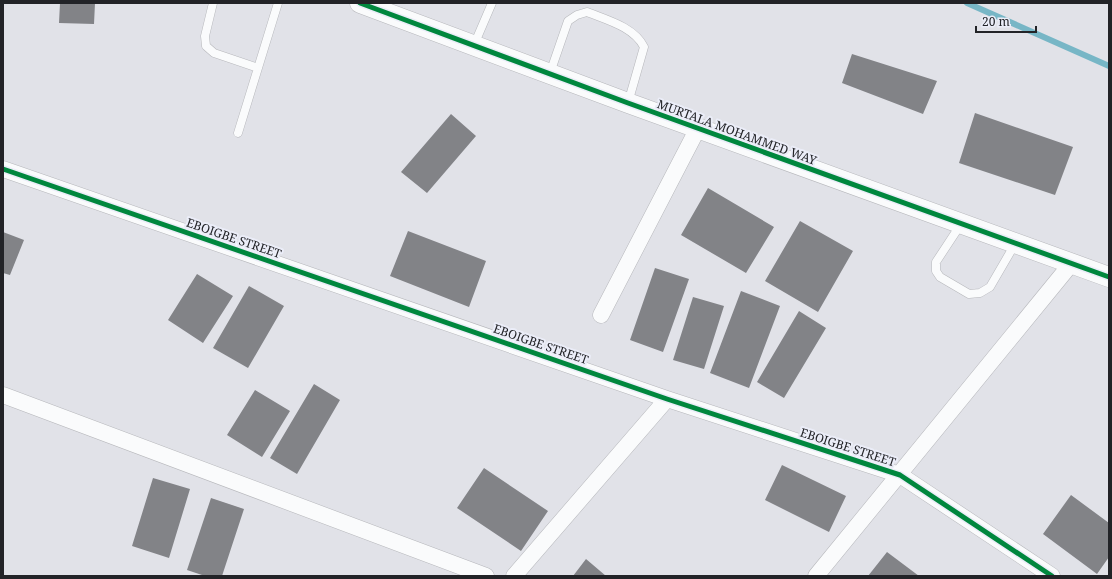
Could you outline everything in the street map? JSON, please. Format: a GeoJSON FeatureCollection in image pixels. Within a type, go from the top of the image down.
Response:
{"type":"FeatureCollection","features":[{"type":"Feature","properties":{"kind":"street","name":"MURTALA MOHAMMED WAY"},"geometry":{"type":"LineString","coordinates":[[360,3],[628,103],[1109,277]]}},
{"type":"Feature","properties":{"kind":"street"},"geometry":{"type":"LineString","coordinates":[[601,315],[698,128]]}},
{"type":"Feature","properties":{"kind":"street","name":"EBOIGBE STREET"},"geometry":{"type":"LineString","coordinates":[[3,169],[667,399],[900,475],[1052,576]]}},
{"type":"Feature","properties":{"kind":"street"},"geometry":{"type":"LineString","coordinates":[[816,576],[1071,264]]}},
{"type":"Feature","properties":{"kind":"street"},"geometry":{"type":"LineString","coordinates":[[3,395],[486,576]]}},
{"type":"Feature","properties":{"kind":"street"},"geometry":{"type":"LineString","coordinates":[[514,576],[667,399]]}},
{"type":"Feature","properties":{"kind":"lane"},"geometry":{"type":"LineString","coordinates":[[213,3],[205,36],[206,46],[214,53],[258,68]]}},
{"type":"Feature","properties":{"kind":"lane"},"geometry":{"type":"LineString","coordinates":[[238,134],[278,3]]}},
{"type":"Feature","properties":{"kind":"lane"},"geometry":{"type":"LineString","coordinates":[[474,46],[492,3]]}},
{"type":"Feature","properties":{"kind":"lane"},"geometry":{"type":"LineString","coordinates":[[550,74],[568,21],[577,14],[587,12],[630,31],[639,38],[644,47],[628,103]]}},
{"type":"Feature","properties":{"kind":"lane"},"geometry":{"type":"LineString","coordinates":[[961,224],[936,262],[936,271],[940,277],[969,294],[980,293],[990,287],[1015,244]]}},
{"type":"Feature","properties":{"kind":"building"},"geometry":{"type":"Polygon","coordinates":[[[60,3],[95,3],[94,24],[59,23],[60,3]]]}},
{"type":"Feature","properties":{"kind":"building"},"geometry":{"type":"Polygon","coordinates":[[[852,54],[937,81],[923,114],[842,83],[852,54]]]}},
{"type":"Feature","properties":{"kind":"building"},"geometry":{"type":"Polygon","coordinates":[[[975,113],[1073,147],[1055,195],[959,163],[975,113]]]}},
{"type":"Feature","properties":{"kind":"building"},"geometry":{"type":"Polygon","coordinates":[[[451,114],[476,136],[427,193],[401,172],[451,114]]]}},
{"type":"Feature","properties":{"kind":"building"},"geometry":{"type":"Polygon","coordinates":[[[708,188],[774,227],[746,273],[681,235],[708,188]]]}},
{"type":"Feature","properties":{"kind":"building"},"geometry":{"type":"Polygon","coordinates":[[[800,221],[853,251],[818,312],[765,281],[800,221]]]}},
{"type":"Feature","properties":{"kind":"building"},"geometry":{"type":"Polygon","coordinates":[[[408,231],[486,261],[469,307],[390,276],[408,231]]]}},
{"type":"Feature","properties":{"kind":"building"},"geometry":{"type":"Polygon","coordinates":[[[3,232],[24,240],[10,275],[3,273],[3,232]]]}},
{"type":"Feature","properties":{"kind":"building"},"geometry":{"type":"Polygon","coordinates":[[[655,268],[689,279],[663,352],[630,340],[655,268]]]}},
{"type":"Feature","properties":{"kind":"building"},"geometry":{"type":"Polygon","coordinates":[[[197,274],[233,296],[203,343],[168,320],[197,274]]]}},
{"type":"Feature","properties":{"kind":"building"},"geometry":{"type":"Polygon","coordinates":[[[249,286],[284,306],[248,368],[213,348],[249,286]]]}},
{"type":"Feature","properties":{"kind":"building"},"geometry":{"type":"Polygon","coordinates":[[[741,291],[780,306],[749,388],[710,373],[741,291]]]}},
{"type":"Feature","properties":{"kind":"building"},"geometry":{"type":"Polygon","coordinates":[[[693,297],[724,306],[704,369],[673,360],[693,297]]]}},
{"type":"Feature","properties":{"kind":"building"},"geometry":{"type":"Polygon","coordinates":[[[799,311],[826,328],[784,398],[757,382],[799,311]]]}},
{"type":"Feature","properties":{"kind":"building"},"geometry":{"type":"Polygon","coordinates":[[[314,384],[340,400],[297,474],[270,458],[314,384]]]}},
{"type":"Feature","properties":{"kind":"building"},"geometry":{"type":"Polygon","coordinates":[[[255,390],[290,411],[262,457],[227,435],[255,390]]]}},
{"type":"Feature","properties":{"kind":"building"},"geometry":{"type":"Polygon","coordinates":[[[782,465],[846,496],[829,532],[765,500],[782,465]]]}},
{"type":"Feature","properties":{"kind":"building"},"geometry":{"type":"Polygon","coordinates":[[[484,468],[548,511],[521,551],[457,508],[484,468]]]}},
{"type":"Feature","properties":{"kind":"building"},"geometry":{"type":"Polygon","coordinates":[[[153,478],[190,489],[169,558],[132,546],[153,478]]]}},
{"type":"Feature","properties":{"kind":"building"},"geometry":{"type":"Polygon","coordinates":[[[1071,495],[1109,523],[1109,557],[1097,574],[1043,534],[1071,495]]]}},
{"type":"Feature","properties":{"kind":"building"},"geometry":{"type":"Polygon","coordinates":[[[211,498],[244,509],[222,576],[205,576],[187,570],[211,498]]]}},
{"type":"Feature","properties":{"kind":"building"},"geometry":{"type":"Polygon","coordinates":[[[887,552],[919,576],[868,576],[887,552]]]}},
{"type":"Feature","properties":{"kind":"building"},"geometry":{"type":"Polygon","coordinates":[[[586,559],[606,576],[573,576],[586,559]]]}},
{"type":"Feature","properties":{"kind":"waterway"},"geometry":{"type":"LineString","coordinates":[[967,3],[1109,66]]}},
{"type":"Feature","properties":{"kind":"cycle path"},"geometry":{"type":"LineString","coordinates":[[360,3],[628,103],[1109,277]]}},
{"type":"Feature","properties":{"kind":"cycle path"},"geometry":{"type":"LineString","coordinates":[[3,169],[667,399],[900,475],[1052,576]]}}]}
